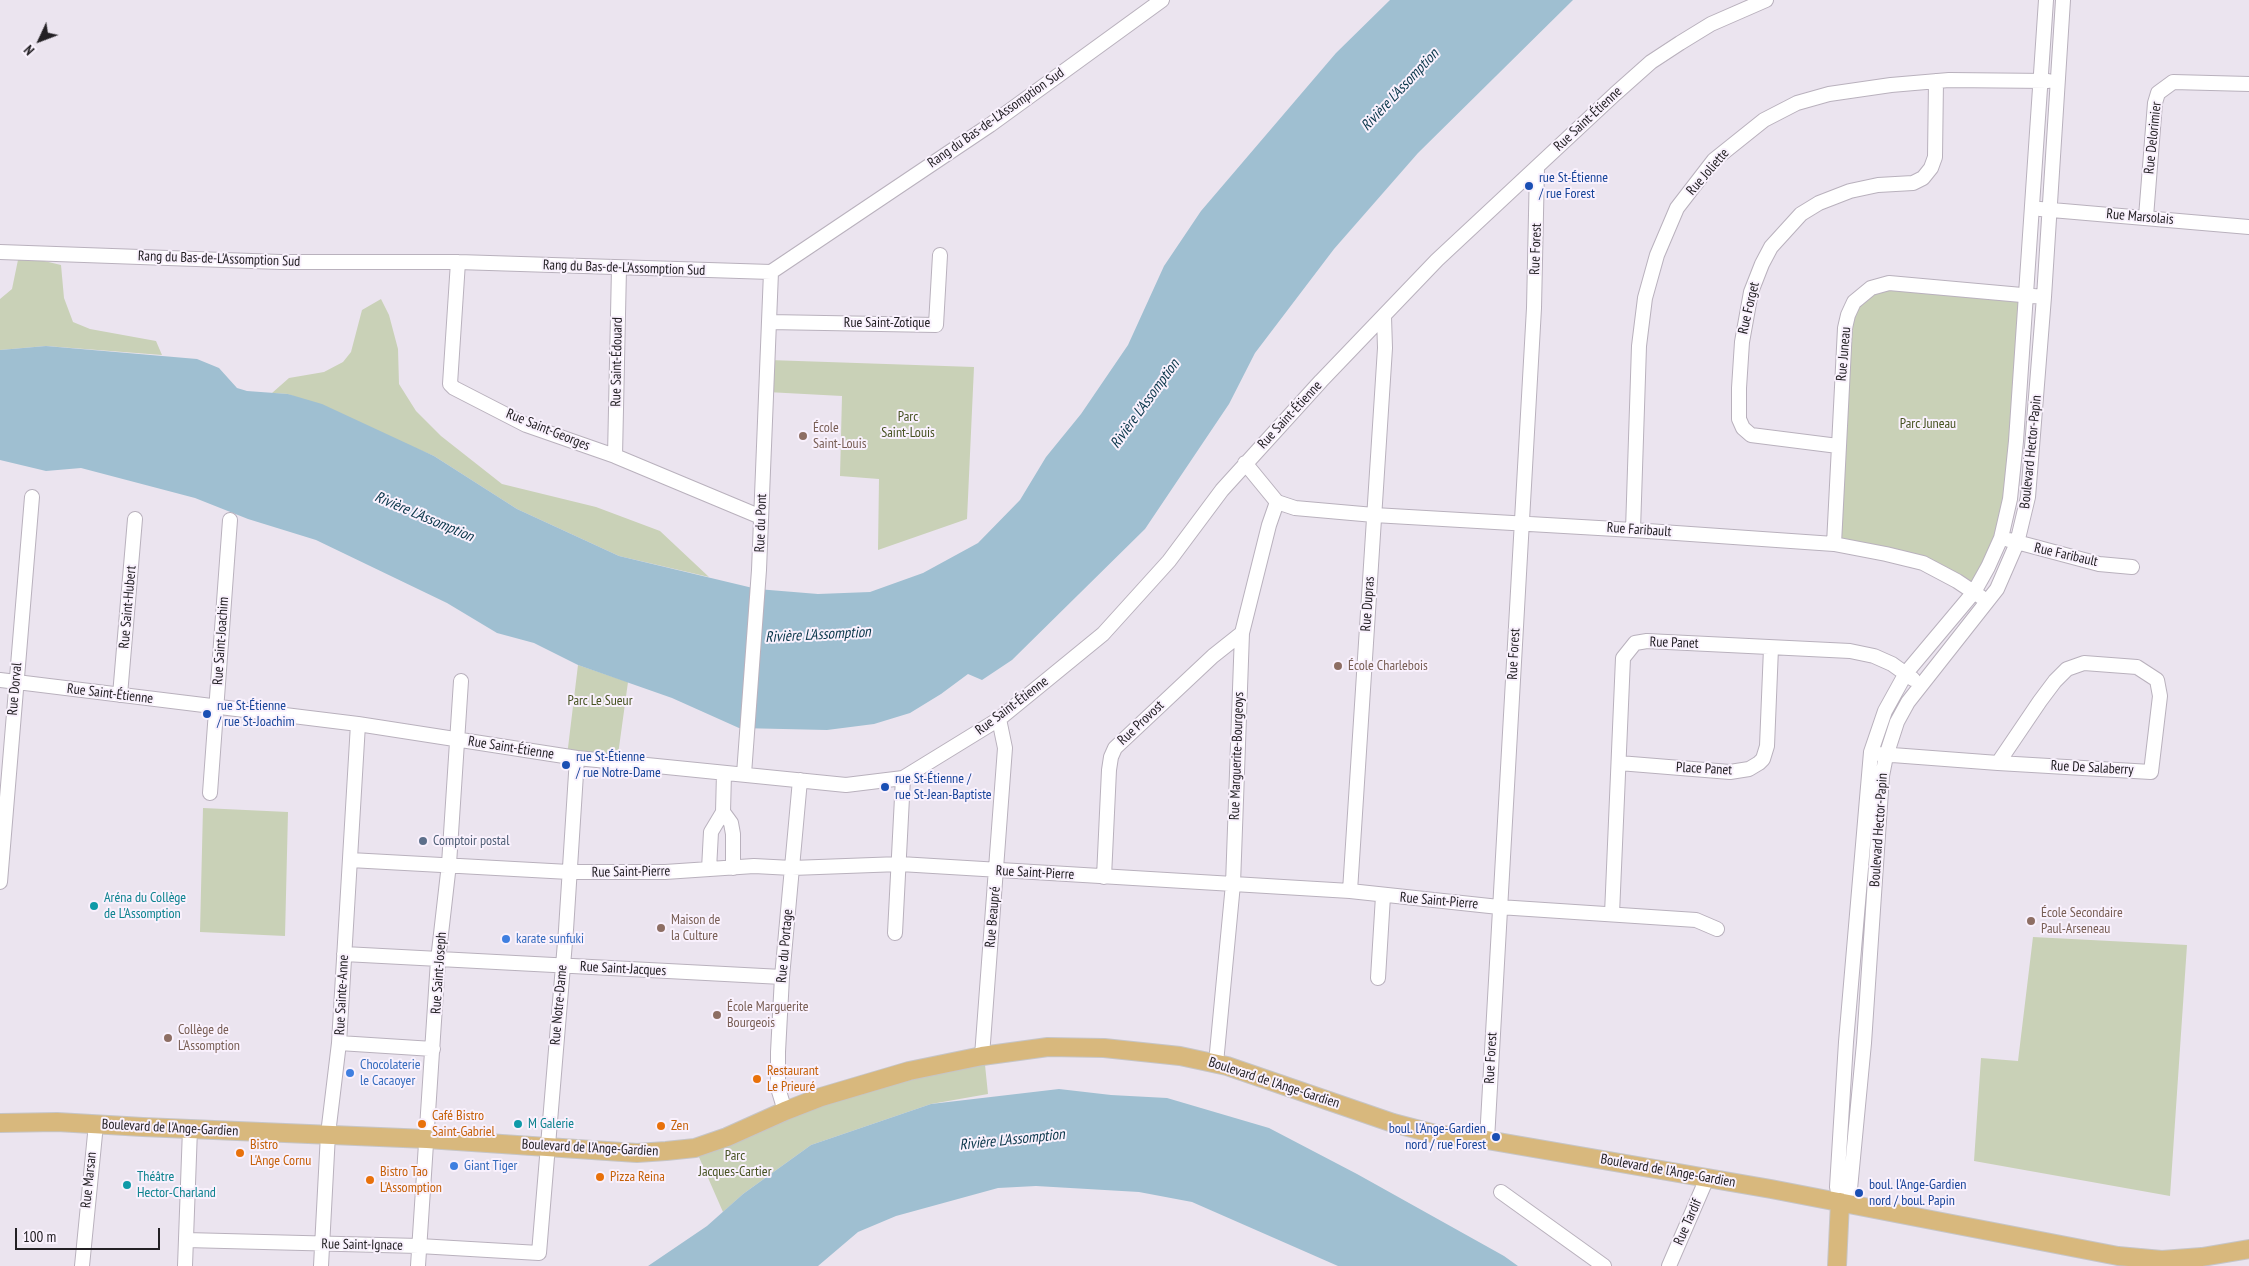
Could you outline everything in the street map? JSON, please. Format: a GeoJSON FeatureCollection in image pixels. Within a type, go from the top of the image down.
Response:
{"type":"FeatureCollection","features":[{"type":"Feature","properties":{"kind":"main road","name":"Boulevard de l'Ange-Gardien"},"geometry":{"type":"LineString","coordinates":[[0,1124],[57,1122],[328,1134],[637,1153],[695,1148],[727,1137],[784,1110],[821,1097],[909,1072],[982,1056],[1048,1047],[1065,1047],[1149,1052],[1216,1063],[1263,1077],[1393,1123],[1434,1134],[1487,1140],[1708,1178],[2138,1259],[2202,1258],[2249,1249]]}},
{"type":"Feature","properties":{"kind":"main road"},"geometry":{"type":"LineString","coordinates":[[1814,1197],[1828,1210],[1838,1235]]}},
{"type":"Feature","properties":{"kind":"main road","name":"Boulevard Hector-Papin"},"geometry":{"type":"LineString","coordinates":[[1837,1266],[1840,1202]]}},
{"type":"Feature","properties":{"kind":"main road"},"geometry":{"type":"LineString","coordinates":[[1838,1235],[1842,1224],[1852,1216],[1875,1209]]}},
{"type":"Feature","properties":{"kind":"street","name":"Rang du Bas-de-L'Assomption Sud"},"geometry":{"type":"LineString","coordinates":[[0,252],[280,262],[458,262],[771,272],[990,126],[1162,0]]}},
{"type":"Feature","properties":{"kind":"street","name":"Rue Saint-Étienne"},"geometry":{"type":"LineString","coordinates":[[0,680],[358,724],[576,758],[846,785],[903,778],[999,719],[1103,634],[1169,561],[1204,513],[1245,463],[1321,381],[1437,260],[1651,62],[1711,24],[1766,0]]}},
{"type":"Feature","properties":{"kind":"street","name":"Boulevard Hector-Papin"},"geometry":{"type":"LineString","coordinates":[[1840,1202],[1838,1187],[1846,1042],[1871,752],[1885,711],[1906,673],[1974,592],[2001,538],[2014,475],[2039,80],[2046,0]]}},
{"type":"Feature","properties":{"kind":"street","name":"Boulevard Hector-Papin"},"geometry":{"type":"LineString","coordinates":[[1840,1202],[1850,1189],[1864,1043],[1882,776],[1886,756],[1897,722],[1920,684],[1988,602],[2002,579],[2017,543],[2028,497],[2044,297],[2056,81],[2063,0]]}},
{"type":"Feature","properties":{"kind":"street","name":"Rue Joliette"},"geometry":{"type":"LineString","coordinates":[[1633,530],[1639,346],[1643,313],[1657,255],[1677,208],[1714,160],[1764,120],[1782,110],[1829,94],[1936,81],[2056,81]]}},
{"type":"Feature","properties":{"kind":"street","name":"Rue Forget"},"geometry":{"type":"LineString","coordinates":[[1838,446],[1752,435],[1743,428],[1739,419],[1740,361],[1751,292],[1771,247],[1801,214],[1819,203],[1850,191],[1913,183],[1923,178],[1931,168],[1935,157],[1936,81]]}},
{"type":"Feature","properties":{"kind":"street","name":"Rue Delorimier"},"geometry":{"type":"LineString","coordinates":[[2146,217],[2155,102],[2158,93],[2172,82],[2249,84]]}},
{"type":"Feature","properties":{"kind":"street","name":"Rue Forest"},"geometry":{"type":"LineString","coordinates":[[1487,1140],[1534,308],[1537,167]]}},
{"type":"Feature","properties":{"kind":"street","name":"Rue Marsolais"},"geometry":{"type":"LineString","coordinates":[[2031,209],[2249,227]]}},
{"type":"Feature","properties":{"kind":"street"},"geometry":{"type":"LineString","coordinates":[[2249,220],[2249,227]]}},
{"type":"Feature","properties":{"kind":"street","name":"Rue Saint-Zotique"},"geometry":{"type":"LineString","coordinates":[[769,322],[936,325],[940,255]]}},
{"type":"Feature","properties":{"kind":"street","name":"Rue Saint-Georges"},"geometry":{"type":"LineString","coordinates":[[458,262],[450,384],[454,388],[526,424],[615,456],[761,517]]}},
{"type":"Feature","properties":{"kind":"street","name":"Rue Saint-Édouard"},"geometry":{"type":"LineString","coordinates":[[615,456],[619,268]]}},
{"type":"Feature","properties":{"kind":"street","name":"Rue du Pont"},"geometry":{"type":"LineString","coordinates":[[744,774],[747,754],[759,570],[771,272]]}},
{"type":"Feature","properties":{"kind":"street","name":"Rue Juneau"},"geometry":{"type":"LineString","coordinates":[[1834,544],[1846,321],[1854,302],[1865,291],[1878,285],[1889,283],[2044,297]]}},
{"type":"Feature","properties":{"kind":"street","name":"Rue Dupras"},"geometry":{"type":"LineString","coordinates":[[1350,891],[1385,348],[1384,317]]}},
{"type":"Feature","properties":{"kind":"street"},"geometry":{"type":"LineString","coordinates":[[1245,463],[1277,502]]}},
{"type":"Feature","properties":{"kind":"street","name":"Rue Dorval"},"geometry":{"type":"LineString","coordinates":[[0,882],[2,837],[32,497]]}},
{"type":"Feature","properties":{"kind":"street","name":"Rue Faribault"},"geometry":{"type":"LineString","coordinates":[[1277,502],[1296,508],[1374,515],[1834,544],[1923,563],[1957,581],[1988,602]]}},
{"type":"Feature","properties":{"kind":"street","name":"Rue Marguerite-Bourgeoys"},"geometry":{"type":"LineString","coordinates":[[1216,1063],[1233,884],[1242,632],[1269,525],[1277,502]]}},
{"type":"Feature","properties":{"kind":"street","name":"Rue Saint-Hubert"},"geometry":{"type":"LineString","coordinates":[[120,695],[135,519]]}},
{"type":"Feature","properties":{"kind":"street","name":"Rue Saint-Joachim"},"geometry":{"type":"LineString","coordinates":[[210,792],[230,520]]}},
{"type":"Feature","properties":{"kind":"street","name":"Rue Faribault"},"geometry":{"type":"LineString","coordinates":[[2001,538],[2098,564],[2132,567]]}},
{"type":"Feature","properties":{"kind":"street","name":"Rue Provost"},"geometry":{"type":"LineString","coordinates":[[1104,877],[1109,770],[1115,748],[1242,632]]}},
{"type":"Feature","properties":{"kind":"street","name":"Rue Panet"},"geometry":{"type":"LineString","coordinates":[[1612,914],[1623,658],[1635,643],[1647,641],[1850,651],[1874,656],[1906,673],[1920,684]]}},
{"type":"Feature","properties":{"kind":"street","name":"Place Panet"},"geometry":{"type":"LineString","coordinates":[[1619,763],[1730,772],[1749,769],[1759,763],[1768,746],[1771,648]]}},
{"type":"Feature","properties":{"kind":"street","name":"Rue De Salaberry"},"geometry":{"type":"LineString","coordinates":[[1871,752],[1886,756],[1998,763],[2152,772],[2160,696],[2157,680],[2137,667],[2084,663],[2067,669],[2044,695],[1998,763]]}},
{"type":"Feature","properties":{"kind":"street","name":"Rue Saint-Joseph"},"geometry":{"type":"LineString","coordinates":[[418,1266],[438,960],[450,864],[461,681]]}},
{"type":"Feature","properties":{"kind":"street","name":"Rue Beaupré"},"geometry":{"type":"LineString","coordinates":[[982,1056],[1005,748],[999,719]]}},
{"type":"Feature","properties":{"kind":"street","name":"Rue Sainte-Anne"},"geometry":{"type":"LineString","coordinates":[[321,1266],[328,1134],[339,1043],[358,724]]}},
{"type":"Feature","properties":{"kind":"street","name":"Rue Notre-Dame"},"geometry":{"type":"LineString","coordinates":[[539,1253],[563,966],[576,758]]}},
{"type":"Feature","properties":{"kind":"street"},"geometry":{"type":"LineString","coordinates":[[709,869],[711,832],[723,812],[724,773]]}},
{"type":"Feature","properties":{"kind":"street"},"geometry":{"type":"LineString","coordinates":[[895,933],[903,778]]}},
{"type":"Feature","properties":{"kind":"street","name":"Rue du Portage"},"geometry":{"type":"LineString","coordinates":[[784,1110],[778,1088],[782,977],[800,780]]}},
{"type":"Feature","properties":{"kind":"street"},"geometry":{"type":"LineString","coordinates":[[723,812],[731,823],[733,834],[733,868]]}},
{"type":"Feature","properties":{"kind":"street","name":"Rue Saint-Pierre"},"geometry":{"type":"LineString","coordinates":[[350,860],[569,872],[665,872],[754,866],[792,868],[900,864],[1350,891],[1382,896],[1499,907],[1696,920],[1718,929]]}},
{"type":"Feature","properties":{"kind":"street"},"geometry":{"type":"LineString","coordinates":[[1378,978],[1382,896]]}},
{"type":"Feature","properties":{"kind":"street","name":"Rue Saint-Jacques"},"geometry":{"type":"LineString","coordinates":[[344,954],[782,977]]}},
{"type":"Feature","properties":{"kind":"street"},"geometry":{"type":"LineString","coordinates":[[1846,1042],[1864,1043]]}},
{"type":"Feature","properties":{"kind":"street"},"geometry":{"type":"LineString","coordinates":[[339,1043],[433,1049]]}},
{"type":"Feature","properties":{"kind":"street","name":"Rue Marsan"},"geometry":{"type":"LineString","coordinates":[[82,1266],[96,1124]]}},
{"type":"Feature","properties":{"kind":"street"},"geometry":{"type":"LineString","coordinates":[[185,1266],[190,1129]]}},
{"type":"Feature","properties":{"kind":"street","name":"Rue Tardif"},"geometry":{"type":"LineString","coordinates":[[1669,1266],[1708,1178]]}},
{"type":"Feature","properties":{"kind":"street"},"geometry":{"type":"LineString","coordinates":[[1501,1192],[1604,1266]]}},
{"type":"Feature","properties":{"kind":"street","name":"Rue Saint-Ignace"},"geometry":{"type":"LineString","coordinates":[[186,1240],[419,1246],[539,1253]]}},
{"type":"Feature","properties":{"kind":"green space"},"geometry":{"type":"Polygon","coordinates":[[[19,255],[61,265],[64,298],[73,322],[90,329],[156,341],[162,355],[46,346],[0,350],[0,299],[12,289],[19,255]]]}},
{"type":"Feature","properties":{"kind":"green space","name":"Parc Juneau"},"geometry":{"type":"Polygon","coordinates":[[[1871,288],[2025,294],[2010,499],[1974,592],[1923,563],[1834,544],[1845,328],[1871,288]]]}},
{"type":"Feature","properties":{"kind":"green space"},"geometry":{"type":"Polygon","coordinates":[[[381,299],[389,315],[398,349],[399,384],[416,411],[441,436],[502,484],[596,507],[660,531],[709,577],[619,556],[517,509],[434,456],[288,394],[272,393],[289,378],[324,372],[343,362],[351,352],[362,310],[381,299]]]}},
{"type":"Feature","properties":{"kind":"green space","name":"Parc Saint-Louis"},"geometry":{"type":"Polygon","coordinates":[[[769,360],[974,367],[967,519],[878,550],[879,479],[840,476],[842,396],[767,392],[769,360]]]}},
{"type":"Feature","properties":{"kind":"green space","name":"Parc Le Sueur"},"geometry":{"type":"Polygon","coordinates":[[[578,665],[628,682],[617,762],[567,756],[578,665]]]}},
{"type":"Feature","properties":{"kind":"green space"},"geometry":{"type":"Polygon","coordinates":[[[203,808],[288,812],[285,936],[200,932],[203,808]]]}},
{"type":"Feature","properties":{"kind":"green space"},"geometry":{"type":"Polygon","coordinates":[[[2033,937],[2187,945],[2170,1196],[1974,1161],[1981,1058],[2018,1061],[2033,937]]]}},
{"type":"Feature","properties":{"kind":"green space","name":"Parc Jacques-Cartier"},"geometry":{"type":"Polygon","coordinates":[[[984,1055],[988,1094],[931,1104],[811,1145],[743,1194],[723,1212],[695,1148],[785,1111],[984,1055]]]}},
{"type":"Feature","properties":{"kind":"water","name":"Rivière L'Assomption"},"geometry":{"type":"Polygon","coordinates":[[[1390,0],[1573,0],[1418,153],[1334,249],[1255,353],[1229,404],[1145,529],[1012,660],[982,680],[968,674],[941,694],[910,713],[874,724],[827,730],[739,728],[672,698],[578,665],[534,643],[497,633],[447,603],[316,540],[248,519],[195,498],[81,468],[46,471],[0,460],[0,350],[46,346],[197,359],[219,368],[237,388],[247,391],[288,394],[322,404],[434,456],[517,509],[619,556],[757,589],[818,594],[870,592],[923,573],[978,543],[1020,500],[1046,457],[1081,414],[1128,345],[1164,266],[1201,211],[1336,53],[1390,0]]]}},
{"type":"Feature","properties":{"kind":"water","name":"Rivière L'Assomption"},"geometry":{"type":"Polygon","coordinates":[[[1059,1089],[1111,1095],[1167,1098],[1269,1128],[1357,1174],[1504,1256],[1518,1266],[1338,1266],[1192,1202],[1139,1192],[1036,1186],[998,1188],[896,1216],[858,1232],[818,1266],[648,1266],[707,1226],[743,1194],[811,1145],[931,1104],[1059,1089]]]}},
{"type":"Feature","properties":{"kind":"place","name":"rue St-Étienne / rue Forest"},"geometry":{"type":"Point","coordinates":[1529,186]}},
{"type":"Feature","properties":{"kind":"place","name":"École Saint-Louis"},"geometry":{"type":"Point","coordinates":[803,436]}},
{"type":"Feature","properties":{"kind":"place","name":"École Charlebois"},"geometry":{"type":"Point","coordinates":[1338,666]}},
{"type":"Feature","properties":{"kind":"place","name":"rue St-Étienne / rue St-Joachim"},"geometry":{"type":"Point","coordinates":[207,714]}},
{"type":"Feature","properties":{"kind":"place","name":"rue St-Étienne / rue Notre-Dame"},"geometry":{"type":"Point","coordinates":[566,765]}},
{"type":"Feature","properties":{"kind":"place","name":"rue St-Étienne / rue St-Jean-Baptiste"},"geometry":{"type":"Point","coordinates":[885,787]}},
{"type":"Feature","properties":{"kind":"place","name":"Comptoir postal"},"geometry":{"type":"Point","coordinates":[423,841]}},
{"type":"Feature","properties":{"kind":"place","name":"Aréna du Collège de L'Assomption"},"geometry":{"type":"Point","coordinates":[94,906]}},
{"type":"Feature","properties":{"kind":"place","name":"École Secondaire Paul-Arseneau"},"geometry":{"type":"Point","coordinates":[2031,921]}},
{"type":"Feature","properties":{"kind":"place","name":"Maison de la Culture"},"geometry":{"type":"Point","coordinates":[661,928]}},
{"type":"Feature","properties":{"kind":"place","name":"karate sunfuki"},"geometry":{"type":"Point","coordinates":[506,939]}},
{"type":"Feature","properties":{"kind":"place","name":"École Marguerite Bourgeois"},"geometry":{"type":"Point","coordinates":[717,1015]}},
{"type":"Feature","properties":{"kind":"place","name":"Collège de L'Assomption"},"geometry":{"type":"Point","coordinates":[168,1038]}},
{"type":"Feature","properties":{"kind":"place","name":"Chocolaterie le Cacaoyer"},"geometry":{"type":"Point","coordinates":[350,1073]}},
{"type":"Feature","properties":{"kind":"place","name":"Restaurant Le Prieuré"},"geometry":{"type":"Point","coordinates":[757,1079]}},
{"type":"Feature","properties":{"kind":"place","name":"Café Bistro Saint-Gabriel"},"geometry":{"type":"Point","coordinates":[422,1124]}},
{"type":"Feature","properties":{"kind":"place","name":"M Galerie"},"geometry":{"type":"Point","coordinates":[518,1124]}},
{"type":"Feature","properties":{"kind":"place","name":"Zen"},"geometry":{"type":"Point","coordinates":[661,1126]}},
{"type":"Feature","properties":{"kind":"place","name":"boul. l'Ange-Gardien nord / rue Forest"},"geometry":{"type":"Point","coordinates":[1496,1137]}},
{"type":"Feature","properties":{"kind":"place","name":"Bistro L'Ange Cornu"},"geometry":{"type":"Point","coordinates":[240,1153]}},
{"type":"Feature","properties":{"kind":"place","name":"Giant Tiger"},"geometry":{"type":"Point","coordinates":[454,1166]}},
{"type":"Feature","properties":{"kind":"place","name":"Pizza Reina"},"geometry":{"type":"Point","coordinates":[600,1177]}},
{"type":"Feature","properties":{"kind":"place","name":"Bistro Tao L'Assomption"},"geometry":{"type":"Point","coordinates":[370,1180]}},
{"type":"Feature","properties":{"kind":"place","name":"Théâtre Hector-Charland"},"geometry":{"type":"Point","coordinates":[127,1185]}},
{"type":"Feature","properties":{"kind":"place","name":"boul. l'Ange-Gardien nord / boul. Papin"},"geometry":{"type":"Point","coordinates":[1859,1193]}}]}
